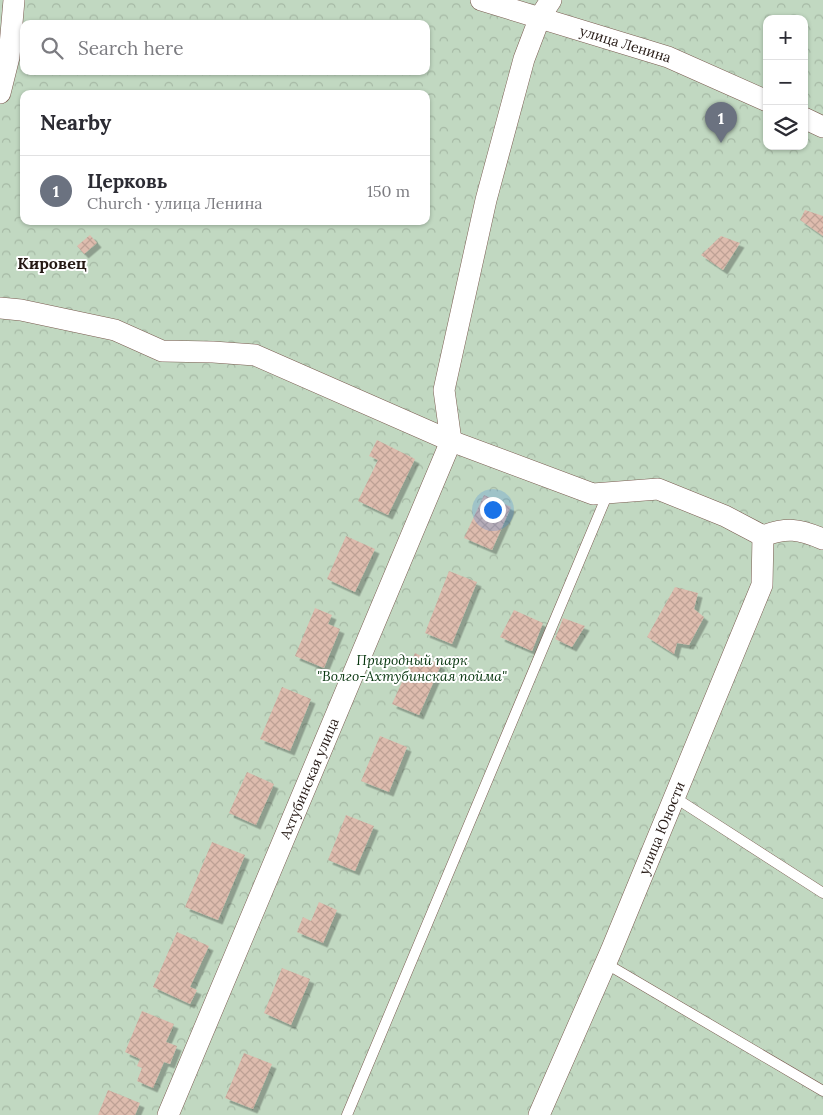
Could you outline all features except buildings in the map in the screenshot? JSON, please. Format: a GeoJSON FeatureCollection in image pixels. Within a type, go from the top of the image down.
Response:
{"type":"FeatureCollection","features":[{"type":"Feature","properties":{"kind":"street"},"geometry":{"type":"LineString","coordinates":[[0,93],[9,56],[14,0]]}},
{"type":"Feature","properties":{"kind":"street","name":"улица Ленина"},"geometry":{"type":"LineString","coordinates":[[481,0],[545,8],[668,57],[763,99]]}},
{"type":"Feature","properties":{"kind":"street"},"geometry":{"type":"LineString","coordinates":[[450,441],[444,390],[486,200],[524,59],[545,8]]}},
{"type":"Feature","properties":{"kind":"street"},"geometry":{"type":"LineString","coordinates":[[808,120],[823,126]]}},
{"type":"Feature","properties":{"kind":"street"},"geometry":{"type":"LineString","coordinates":[[0,308],[21,310],[114,330],[162,350],[255,356],[450,441],[593,494],[658,489],[725,516],[763,536],[781,530],[806,532],[823,539]]}},
{"type":"Feature","properties":{"kind":"street","name":"Ахтубинская улица"},"geometry":{"type":"LineString","coordinates":[[168,1115],[450,441]]}},
{"type":"Feature","properties":{"kind":"street","name":"улица Юности"},"geometry":{"type":"LineString","coordinates":[[539,1115],[605,963],[762,585],[763,536]]}},
{"type":"Feature","properties":{"kind":"lane"},"geometry":{"type":"LineString","coordinates":[[347,1115],[608,493]]}},
{"type":"Feature","properties":{"kind":"lane"},"geometry":{"type":"LineString","coordinates":[[674,797],[823,894]]}},
{"type":"Feature","properties":{"kind":"lane"},"geometry":{"type":"LineString","coordinates":[[605,963],[823,1091]]}},
{"type":"Feature","properties":{"kind":"green space","name":"Природный парк \"Волго-Ахтубинская пойма\""},"geometry":{"type":"Polygon","coordinates":[[[0,0],[823,0],[823,1115],[0,1115],[0,0]]]}},
{"type":"Feature","properties":{"kind":"place","name":"Церковь"},"geometry":{"type":"Point","coordinates":[721,143]}},
{"type":"Feature","properties":{"kind":"district","name":"Кировец"},"geometry":{"type":"Point","coordinates":[52,263]}}]}
